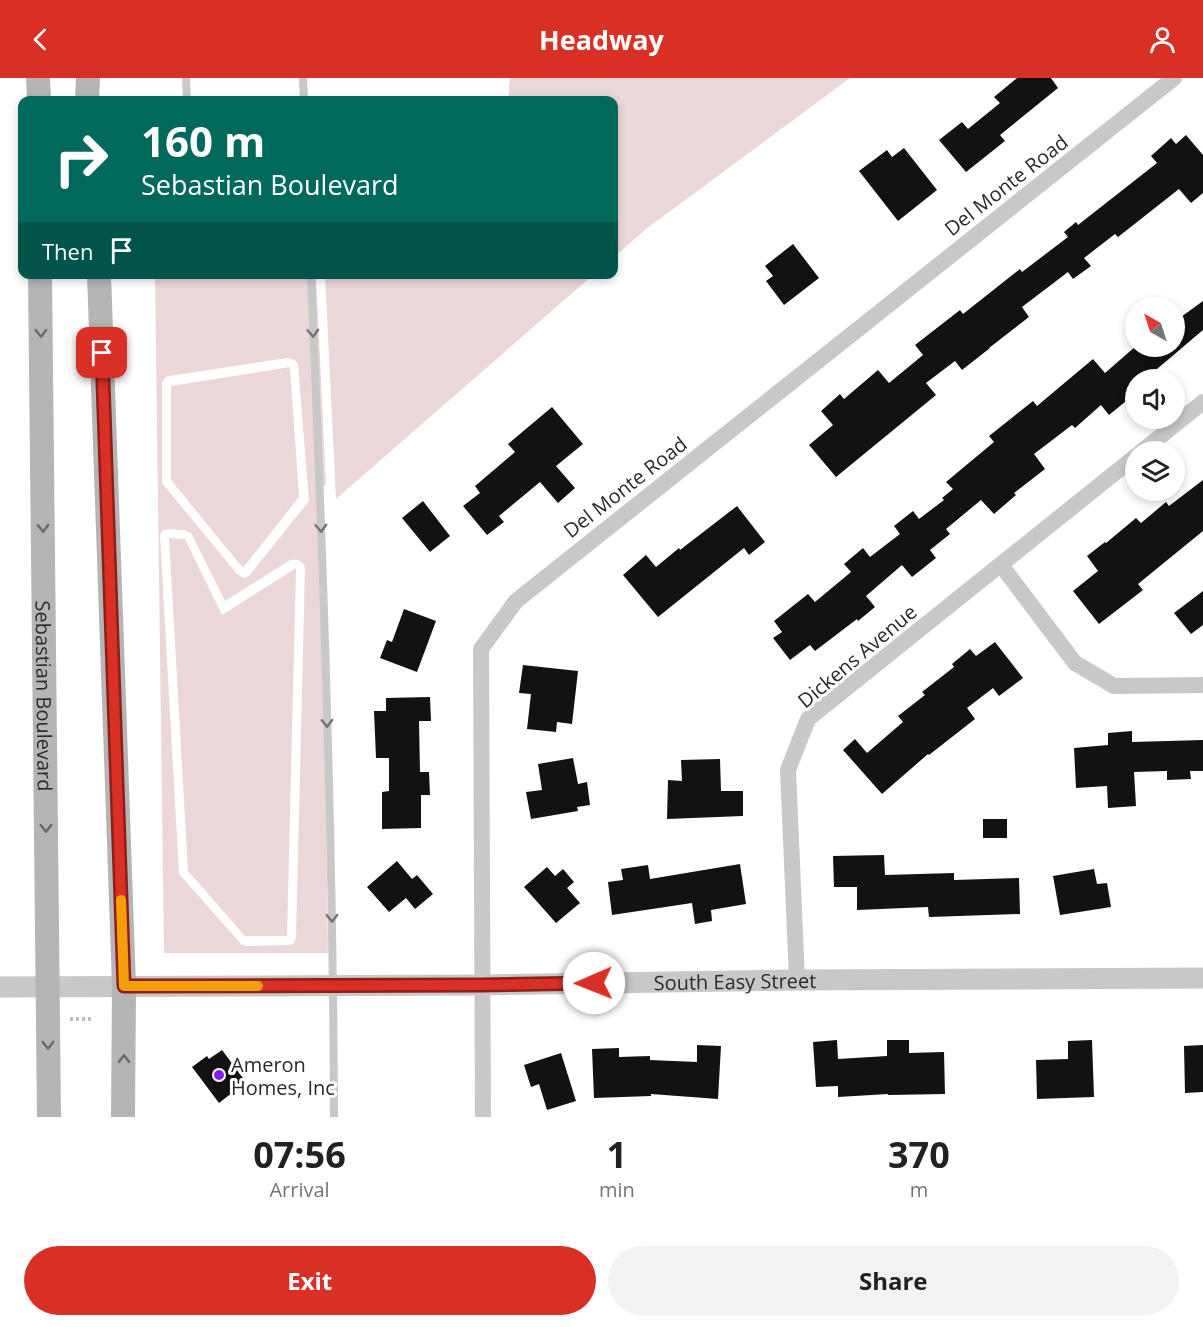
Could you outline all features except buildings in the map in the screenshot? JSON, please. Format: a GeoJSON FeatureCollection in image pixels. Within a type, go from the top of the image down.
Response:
{"type":"FeatureCollection","features":[{"type":"Feature","properties":{"kind":"main road"},"geometry":{"type":"LineString","coordinates":[[38,78],[39,96]]}},
{"type":"Feature","properties":{"kind":"main road"},"geometry":{"type":"LineString","coordinates":[[87,96],[88,78]]}},
{"type":"Feature","properties":{"kind":"main road","name":"Sebastian Boulevard"},"geometry":{"type":"LineString","coordinates":[[40,279],[49,1117]]}},
{"type":"Feature","properties":{"kind":"main road"},"geometry":{"type":"LineString","coordinates":[[99,279],[124,986],[123,1117]]}},
{"type":"Feature","properties":{"kind":"street","name":"Del Monte Road"},"geometry":{"type":"LineString","coordinates":[[483,1117],[481,649],[516,601],[1174,78]]}},
{"type":"Feature","properties":{"kind":"street"},"geometry":{"type":"LineString","coordinates":[[1155,441],[1203,402]]}},
{"type":"Feature","properties":{"kind":"street","name":"Dickens Avenue"},"geometry":{"type":"LineString","coordinates":[[797,980],[788,770],[808,719],[1125,465]]}},
{"type":"Feature","properties":{"kind":"street"},"geometry":{"type":"LineString","coordinates":[[1001,565],[1075,663],[1114,686],[1203,685]]}},
{"type":"Feature","properties":{"kind":"street","name":"South Easy Street"},"geometry":{"type":"LineString","coordinates":[[0,987],[1203,978]]}},
{"type":"Feature","properties":{"kind":"lane"},"geometry":{"type":"LineString","coordinates":[[186,78],[187,96]]}},
{"type":"Feature","properties":{"kind":"lane"},"geometry":{"type":"LineString","coordinates":[[303,78],[304,96]]}},
{"type":"Feature","properties":{"kind":"lane"},"geometry":{"type":"LineString","coordinates":[[311,279],[321,526],[333,986],[334,1117]]}},
{"type":"Feature","properties":{"kind":"path"},"geometry":{"type":"LineString","coordinates":[[70,1019],[92,1019]]}},
{"type":"Feature","properties":{"kind":"shaded area"},"geometry":{"type":"Polygon","coordinates":[[[510,78],[850,78],[646,229],[618,254],[618,96],[508,96],[510,78]]]}},
{"type":"Feature","properties":{"kind":"shaded area"},"geometry":{"type":"Polygon","coordinates":[[[155,279],[316,279],[326,484],[321,488],[328,953],[164,953],[155,279]],[[287,358],[169,376],[162,382],[162,483],[237,574],[244,578],[249,576],[309,501],[298,365],[295,360],[287,358]],[[163,530],[160,535],[179,874],[241,944],[246,946],[290,945],[296,938],[305,567],[299,560],[290,560],[225,601],[191,533],[184,530],[163,530]]]}},
{"type":"Feature","properties":{"kind":"shaded area"},"geometry":{"type":"Polygon","coordinates":[[[325,279],[588,279],[336,499],[325,279]]]}},
{"type":"Feature","properties":{"kind":"shaded area"},"geometry":{"type":"Polygon","coordinates":[[[290,367],[299,497],[243,568],[171,480],[171,386],[290,367]]]}},
{"type":"Feature","properties":{"kind":"shaded area"},"geometry":{"type":"Polygon","coordinates":[[[169,538],[185,539],[222,615],[296,568],[287,936],[245,936],[188,871],[169,538]]]}},
{"type":"Feature","properties":{"kind":"slow traffic"},"geometry":{"type":"LineString","coordinates":[[121,900],[124,986],[258,986]]}},
{"type":"Feature","properties":{"kind":"place","name":"Ameron Homes, Inc"},"geometry":{"type":"Point","coordinates":[219,1075]}},
{"type":"Feature","properties":{"kind":"route"},"geometry":{"type":"LineString","coordinates":[[102,353],[124,986],[594,983]]}}]}
